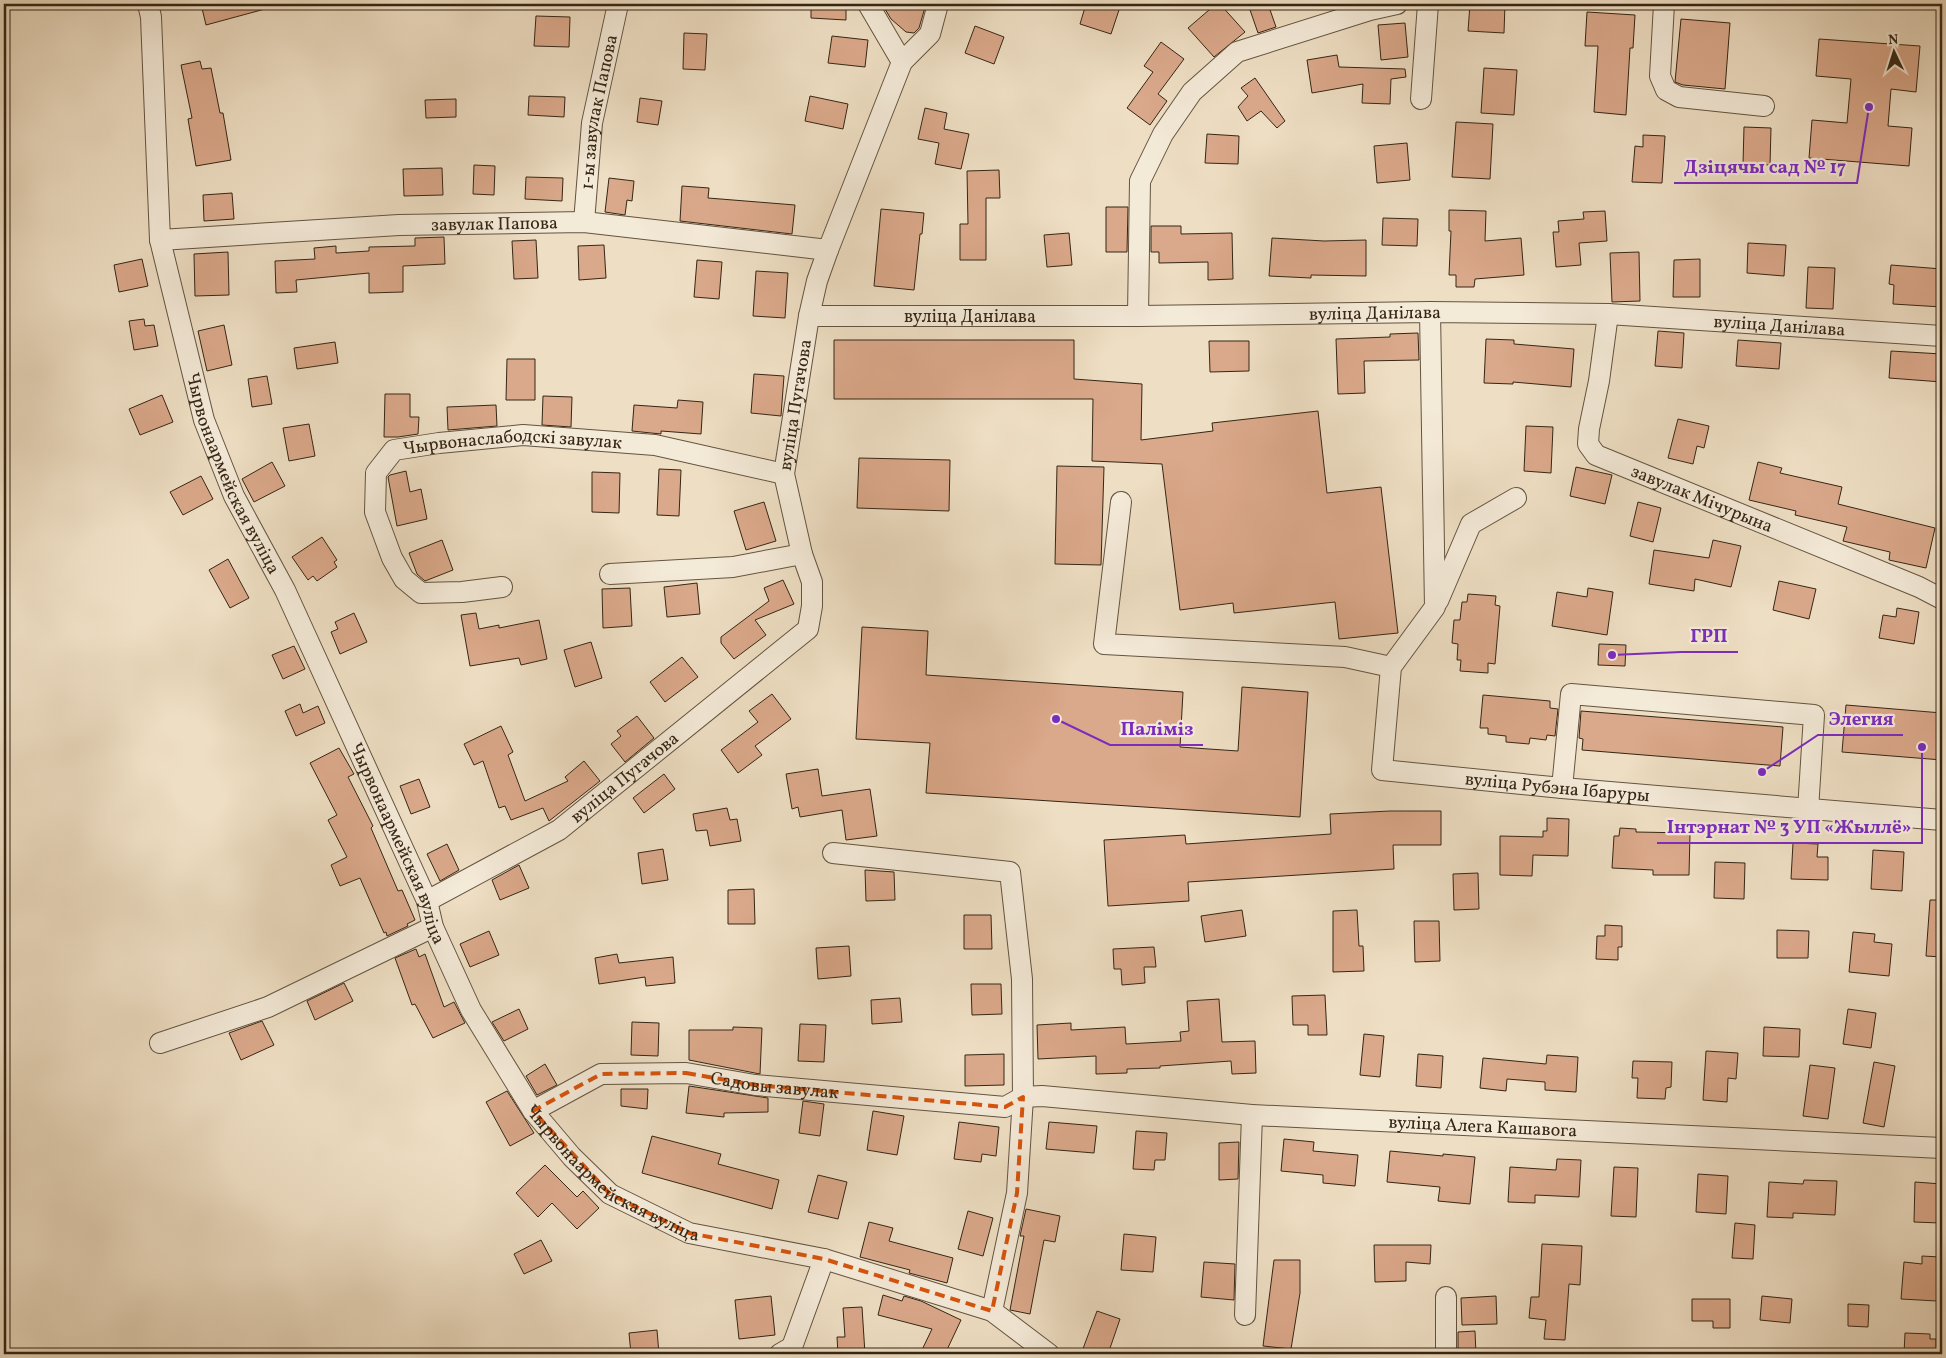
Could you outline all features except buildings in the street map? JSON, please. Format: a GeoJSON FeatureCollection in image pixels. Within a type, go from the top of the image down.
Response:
{"type":"FeatureCollection","features":[{"type":"Feature","properties":{"kind":"street","name":"Чырвонаармейская вуліца"},"geometry":{"type":"LineString","coordinates":[[148,4],[151,17],[160,240],[204,420],[234,496],[285,590],[427,901],[433,927],[471,1010],[533,1111],[572,1157],[610,1194],[688,1233],[824,1260],[992,1311],[1050,1354]]}},
{"type":"Feature","properties":{"kind":"street","name":"1-ы завулак Папова"},"geometry":{"type":"LineString","coordinates":[[584,222],[592,123],[618,4]]}},
{"type":"Feature","properties":{"kind":"street"},"geometry":{"type":"LineString","coordinates":[[868,4],[902,62],[930,34],[938,4]]}},
{"type":"Feature","properties":{"kind":"street"},"geometry":{"type":"LineString","coordinates":[[1138,316],[1140,182],[1163,134],[1192,92],[1237,52],[1370,10],[1397,4]]}},
{"type":"Feature","properties":{"kind":"street"},"geometry":{"type":"LineString","coordinates":[[1421,99],[1428,4]]}},
{"type":"Feature","properties":{"kind":"street"},"geometry":{"type":"LineString","coordinates":[[1664,4],[1660,76],[1666,90],[1679,97],[1764,106]]}},
{"type":"Feature","properties":{"kind":"street","name":"вуліца Пугачова"},"geometry":{"type":"LineString","coordinates":[[427,901],[559,830],[808,629],[812,606],[812,582],[802,554],[784,474],[809,316],[817,281],[828,250],[902,62]]}},
{"type":"Feature","properties":{"kind":"street","name":"завулак Папова"},"geometry":{"type":"LineString","coordinates":[[160,240],[399,225],[584,222],[828,250]]}},
{"type":"Feature","properties":{"kind":"street"},"geometry":{"type":"LineString","coordinates":[[1430,312],[1435,607]]}},
{"type":"Feature","properties":{"kind":"street","name":"вуліца Данілава"},"geometry":{"type":"LineString","coordinates":[[809,316],[1138,316],[1430,312],[1608,314],[1942,336]]}},
{"type":"Feature","properties":{"kind":"street","name":"завулак Мічурына"},"geometry":{"type":"LineString","coordinates":[[1608,314],[1599,381],[1589,429],[1588,444],[1596,455],[1919,587],[1942,599]]}},
{"type":"Feature","properties":{"kind":"street","name":"Чырвонаслабодскі завулак"},"geometry":{"type":"LineString","coordinates":[[502,588],[462,592],[421,593],[404,579],[392,558],[375,512],[376,472],[394,450],[439,443],[523,436],[655,445],[784,474]]}},
{"type":"Feature","properties":{"kind":"street"},"geometry":{"type":"LineString","coordinates":[[1122,502],[1104,644],[1345,657],[1391,667],[1435,607],[1471,524],[1516,498]]}},
{"type":"Feature","properties":{"kind":"street"},"geometry":{"type":"LineString","coordinates":[[610,574],[734,567],[802,554]]}},
{"type":"Feature","properties":{"kind":"street","name":"вуліца Рубэна Ібаруры"},"geometry":{"type":"LineString","coordinates":[[1391,667],[1382,770],[1808,810],[1942,820]]}},
{"type":"Feature","properties":{"kind":"street"},"geometry":{"type":"LineString","coordinates":[[1562,788],[1571,694],[1814,715],[1808,810]]}},
{"type":"Feature","properties":{"kind":"street"},"geometry":{"type":"LineString","coordinates":[[834,853],[1010,872],[1022,979],[1023,1097],[1017,1193],[992,1311]]}},
{"type":"Feature","properties":{"kind":"street"},"geometry":{"type":"LineString","coordinates":[[160,1043],[268,1007],[433,927]]}},
{"type":"Feature","properties":{"kind":"street","name":"Садовы завулак"},"geometry":{"type":"LineString","coordinates":[[533,1111],[601,1074],[686,1073],[755,1085],[1006,1107],[1023,1097]]}},
{"type":"Feature","properties":{"kind":"street","name":"вуліца Алега Кашавога"},"geometry":{"type":"LineString","coordinates":[[1023,1097],[1042,1096],[1252,1115],[1942,1148]]}},
{"type":"Feature","properties":{"kind":"street"},"geometry":{"type":"LineString","coordinates":[[1245,1315],[1252,1115]]}},
{"type":"Feature","properties":{"kind":"street"},"geometry":{"type":"LineString","coordinates":[[780,1354],[792,1347],[824,1260]]}},
{"type":"Feature","properties":{"kind":"street"},"geometry":{"type":"LineString","coordinates":[[1446,1297],[1446,1354]]}},
{"type":"Feature","properties":{"kind":"highlighted area"},"geometry":{"type":"Polygon","coordinates":[[[686,1073],[755,1085],[1005,1107],[1023,1097],[1017,1193],[992,1311],[824,1259],[689,1233],[610,1194],[533,1111],[601,1074],[686,1073]]]}},
{"type":"Feature","properties":{"kind":"place","name":"Дзіцячы сад № 17"},"geometry":{"type":"Point","coordinates":[1869,107]}},
{"type":"Feature","properties":{"kind":"place","name":"ГРП"},"geometry":{"type":"Point","coordinates":[1612,655]}},
{"type":"Feature","properties":{"kind":"place","name":"Паліміз"},"geometry":{"type":"Point","coordinates":[1056,719]}},
{"type":"Feature","properties":{"kind":"place","name":"Інтэрнат № 3 УП «Жыллё»"},"geometry":{"type":"Point","coordinates":[1922,747]}},
{"type":"Feature","properties":{"kind":"place","name":"Элегия"},"geometry":{"type":"Point","coordinates":[1762,772]}}]}
